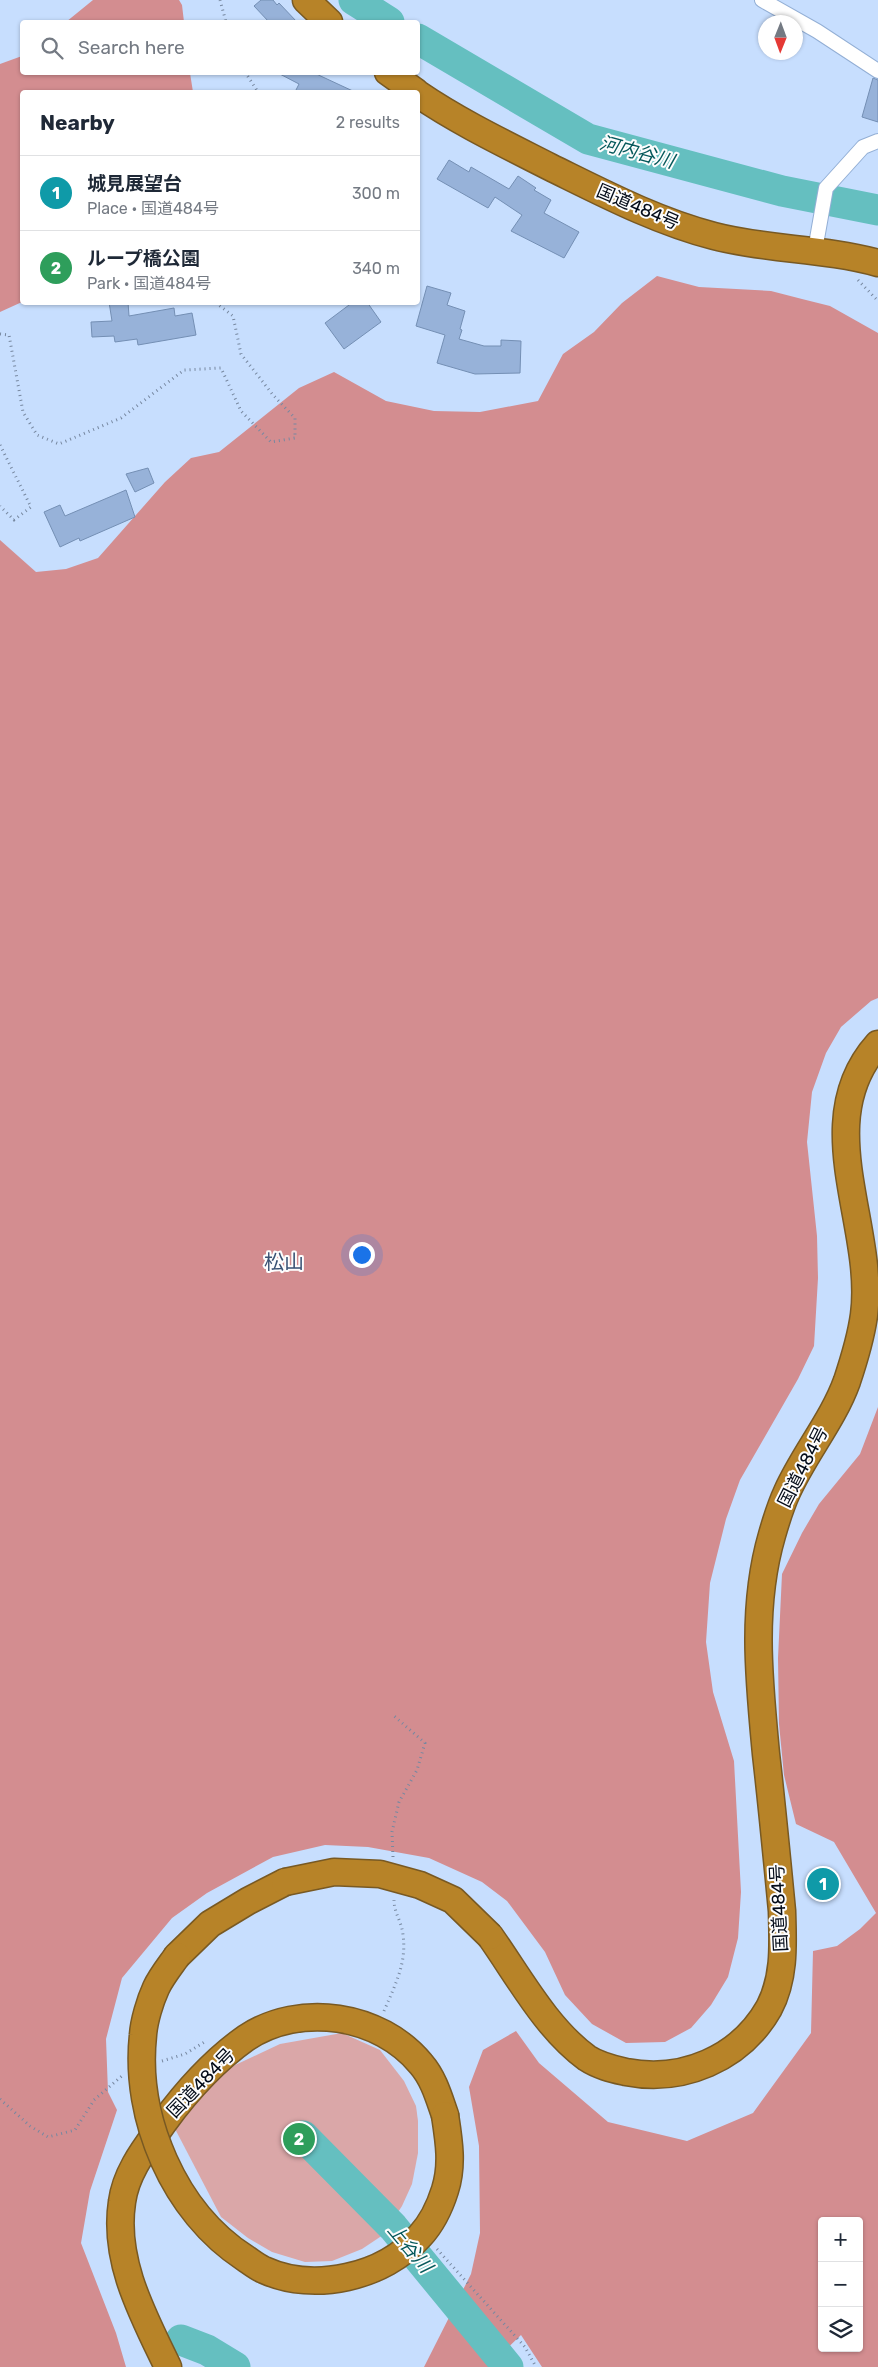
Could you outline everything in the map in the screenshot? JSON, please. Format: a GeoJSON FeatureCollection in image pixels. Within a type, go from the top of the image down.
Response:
{"type":"FeatureCollection","features":[{"type":"Feature","properties":{"kind":"highway"},"geometry":{"type":"LineString","coordinates":[[306,0],[327,20]]}},
{"type":"Feature","properties":{"kind":"highway","name":"国道484号"},"geometry":{"type":"LineString","coordinates":[[392,75],[413,90]]}},
{"type":"Feature","properties":{"kind":"highway","name":"国道484号"},"geometry":{"type":"LineString","coordinates":[[420,95],[476,129],[630,207],[714,236],[767,245],[816,250],[878,263]]}},
{"type":"Feature","properties":{"kind":"highway","name":"国道484号"},"geometry":{"type":"LineString","coordinates":[[168,2367],[135,2299],[121,2245],[122,2201],[136,2160],[172,2112],[221,2059],[247,2038],[276,2023],[311,2017],[343,2018],[376,2030],[402,2045],[422,2064],[436,2088],[445,2115],[451,2156],[446,2189],[434,2218],[420,2237],[394,2258],[366,2271],[333,2280],[302,2281],[264,2270],[235,2252],[207,2228],[179,2190],[156,2142],[142,2089],[143,2034],[156,1988],[176,1956],[210,1924],[248,1901],[285,1882],[334,1872],[380,1874],[420,1884],[453,1900],[490,1936],[552,2024],[573,2046],[589,2059],[610,2069],[639,2074],[667,2075],[690,2071],[714,2062],[754,2029],[769,2008],[779,1984],[784,1950],[782,1911],[758,1677],[758,1628],[762,1573],[786,1492],[846,1382],[864,1314],[861,1245],[849,1176],[845,1134],[849,1100],[859,1072],[878,1044]]}},
{"type":"Feature","properties":{"kind":"street"},"geometry":{"type":"LineString","coordinates":[[762,0],[817,31],[878,71]]}},
{"type":"Feature","properties":{"kind":"street"},"geometry":{"type":"LineString","coordinates":[[816,250],[826,188],[864,147],[878,141]]}},
{"type":"Feature","properties":{"kind":"path"},"geometry":{"type":"LineString","coordinates":[[220,0],[225,20]]}},
{"type":"Feature","properties":{"kind":"path"},"geometry":{"type":"LineString","coordinates":[[247,75],[257,90]]}},
{"type":"Feature","properties":{"kind":"path"},"geometry":{"type":"LineString","coordinates":[[0,334],[9,335],[23,412],[37,435],[59,444],[121,418],[184,370],[221,368],[241,411],[271,442],[295,438],[295,418],[273,395],[241,354],[232,316],[219,305]]}},
{"type":"Feature","properties":{"kind":"path"},"geometry":{"type":"LineString","coordinates":[[0,445],[31,508],[14,520],[0,506]]}},
{"type":"Feature","properties":{"kind":"path"},"geometry":{"type":"LineString","coordinates":[[156,2062],[185,2054],[209,2039]]}},
{"type":"Feature","properties":{"kind":"path"},"geometry":{"type":"LineString","coordinates":[[0,2099],[30,2126],[48,2137],[75,2130],[94,2100],[126,2071]]}},
{"type":"Feature","properties":{"kind":"path"},"geometry":{"type":"LineString","coordinates":[[436,2248],[525,2347],[536,2367]]}},
{"type":"Feature","properties":{"kind":"shaded area"},"geometry":{"type":"Polygon","coordinates":[[[93,0],[179,0],[182,5],[184,20],[68,20],[93,0]]]}},
{"type":"Feature","properties":{"kind":"shaded area"},"geometry":{"type":"Polygon","coordinates":[[[20,57],[20,75],[190,75],[193,90],[20,90],[20,303],[0,312],[0,64],[20,57]]]}},
{"type":"Feature","properties":{"kind":"shaded area"},"geometry":{"type":"Polygon","coordinates":[[[657,276],[699,287],[771,291],[830,306],[878,333],[878,998],[871,1001],[841,1027],[826,1053],[812,1092],[807,1142],[817,1236],[818,1278],[814,1346],[798,1379],[740,1480],[726,1519],[710,1583],[706,1642],[713,1692],[734,1761],[741,1892],[738,1938],[728,1977],[711,2005],[691,2028],[665,2042],[626,2043],[592,2024],[565,1995],[545,1952],[507,1901],[482,1882],[429,1858],[368,1847],[325,1845],[273,1857],[207,1893],[172,1918],[122,1978],[106,2039],[108,2092],[117,2110],[90,2191],[81,2243],[116,2333],[126,2367],[0,2367],[0,540],[36,572],[66,569],[98,558],[165,482],[191,458],[219,452],[299,388],[334,372],[386,401],[434,411],[480,412],[538,401],[563,354],[594,332],[622,303],[657,276]]]}},
{"type":"Feature","properties":{"kind":"shaded area"},"geometry":{"type":"Polygon","coordinates":[[[878,1407],[878,2367],[542,2367],[521,2335],[488,2367],[424,2367],[471,2274],[480,2233],[479,2146],[469,2087],[483,2050],[516,2031],[539,2063],[608,2122],[687,2141],[753,2113],[811,2033],[813,1951],[837,1946],[860,1929],[876,1913],[834,1842],[796,1824],[784,1775],[779,1724],[778,1658],[782,1574],[819,1504],[860,1454],[878,1407]]]}},
{"type":"Feature","properties":{"kind":"shaded area"},"geometry":{"type":"Polygon","coordinates":[[[342,2033],[380,2050],[404,2081],[416,2106],[418,2153],[412,2184],[402,2206],[383,2235],[362,2249],[332,2261],[305,2262],[272,2252],[248,2238],[221,2217],[173,2125],[202,2089],[231,2067],[280,2044],[342,2033]]]}},
{"type":"Feature","properties":{"kind":"building"},"geometry":{"type":"Polygon","coordinates":[[[261,0],[273,0],[277,5],[279,3],[295,20],[267,20],[254,6],[261,0]]]}},
{"type":"Feature","properties":{"kind":"building"},"geometry":{"type":"Polygon","coordinates":[[[282,75],[318,75],[351,90],[296,90],[299,84],[282,75]]]}},
{"type":"Feature","properties":{"kind":"building"},"geometry":{"type":"Polygon","coordinates":[[[873,78],[878,80],[878,122],[862,117],[873,78]]]}},
{"type":"Feature","properties":{"kind":"building"},"geometry":{"type":"Polygon","coordinates":[[[449,160],[469,172],[471,167],[509,189],[518,176],[536,188],[534,190],[551,200],[544,213],[579,232],[564,258],[511,231],[522,215],[495,197],[488,208],[437,179],[449,160]]]}},
{"type":"Feature","properties":{"kind":"building"},"geometry":{"type":"Polygon","coordinates":[[[427,286],[451,293],[447,305],[465,311],[459,339],[484,346],[501,346],[501,340],[521,341],[520,373],[475,374],[437,363],[445,335],[416,326],[427,286]]]}},
{"type":"Feature","properties":{"kind":"building"},"geometry":{"type":"Polygon","coordinates":[[[109,305],[128,305],[129,316],[174,308],[175,316],[192,313],[196,335],[138,345],[137,339],[115,342],[114,336],[92,337],[91,322],[112,321],[109,305]]]}},
{"type":"Feature","properties":{"kind":"building"},"geometry":{"type":"Polygon","coordinates":[[[349,305],[369,305],[381,322],[344,349],[325,323],[349,305]]]}},
{"type":"Feature","properties":{"kind":"building"},"geometry":{"type":"Polygon","coordinates":[[[148,468],[154,483],[135,492],[126,474],[148,468]]]}},
{"type":"Feature","properties":{"kind":"building"},"geometry":{"type":"Polygon","coordinates":[[[126,490],[135,517],[80,541],[79,538],[60,547],[44,512],[60,505],[65,516],[126,490]]]}},
{"type":"Feature","properties":{"kind":"waterway","name":"河内谷川"},"geometry":{"type":"LineString","coordinates":[[354,0],[386,20]]}},
{"type":"Feature","properties":{"kind":"waterway","name":"河内谷川"},"geometry":{"type":"LineString","coordinates":[[420,40],[588,139],[782,191],[878,210]]}},
{"type":"Feature","properties":{"kind":"waterway","name":"上谷川"},"geometry":{"type":"LineString","coordinates":[[303,2136],[393,2227],[508,2367]]}},
{"type":"Feature","properties":{"kind":"waterway","name":"上谷川"},"geometry":{"type":"LineString","coordinates":[[181,2340],[207,2350],[235,2367]]}},
{"type":"Feature","properties":{"kind":"place","name":"城見展望台"},"geometry":{"type":"Point","coordinates":[823,1884]}},
{"type":"Feature","properties":{"kind":"place","name":"ループ橋公園"},"geometry":{"type":"Point","coordinates":[299,2139]}},
{"type":"Feature","properties":{"kind":"district","name":"松山"},"geometry":{"type":"Point","coordinates":[284,1262]}}]}
